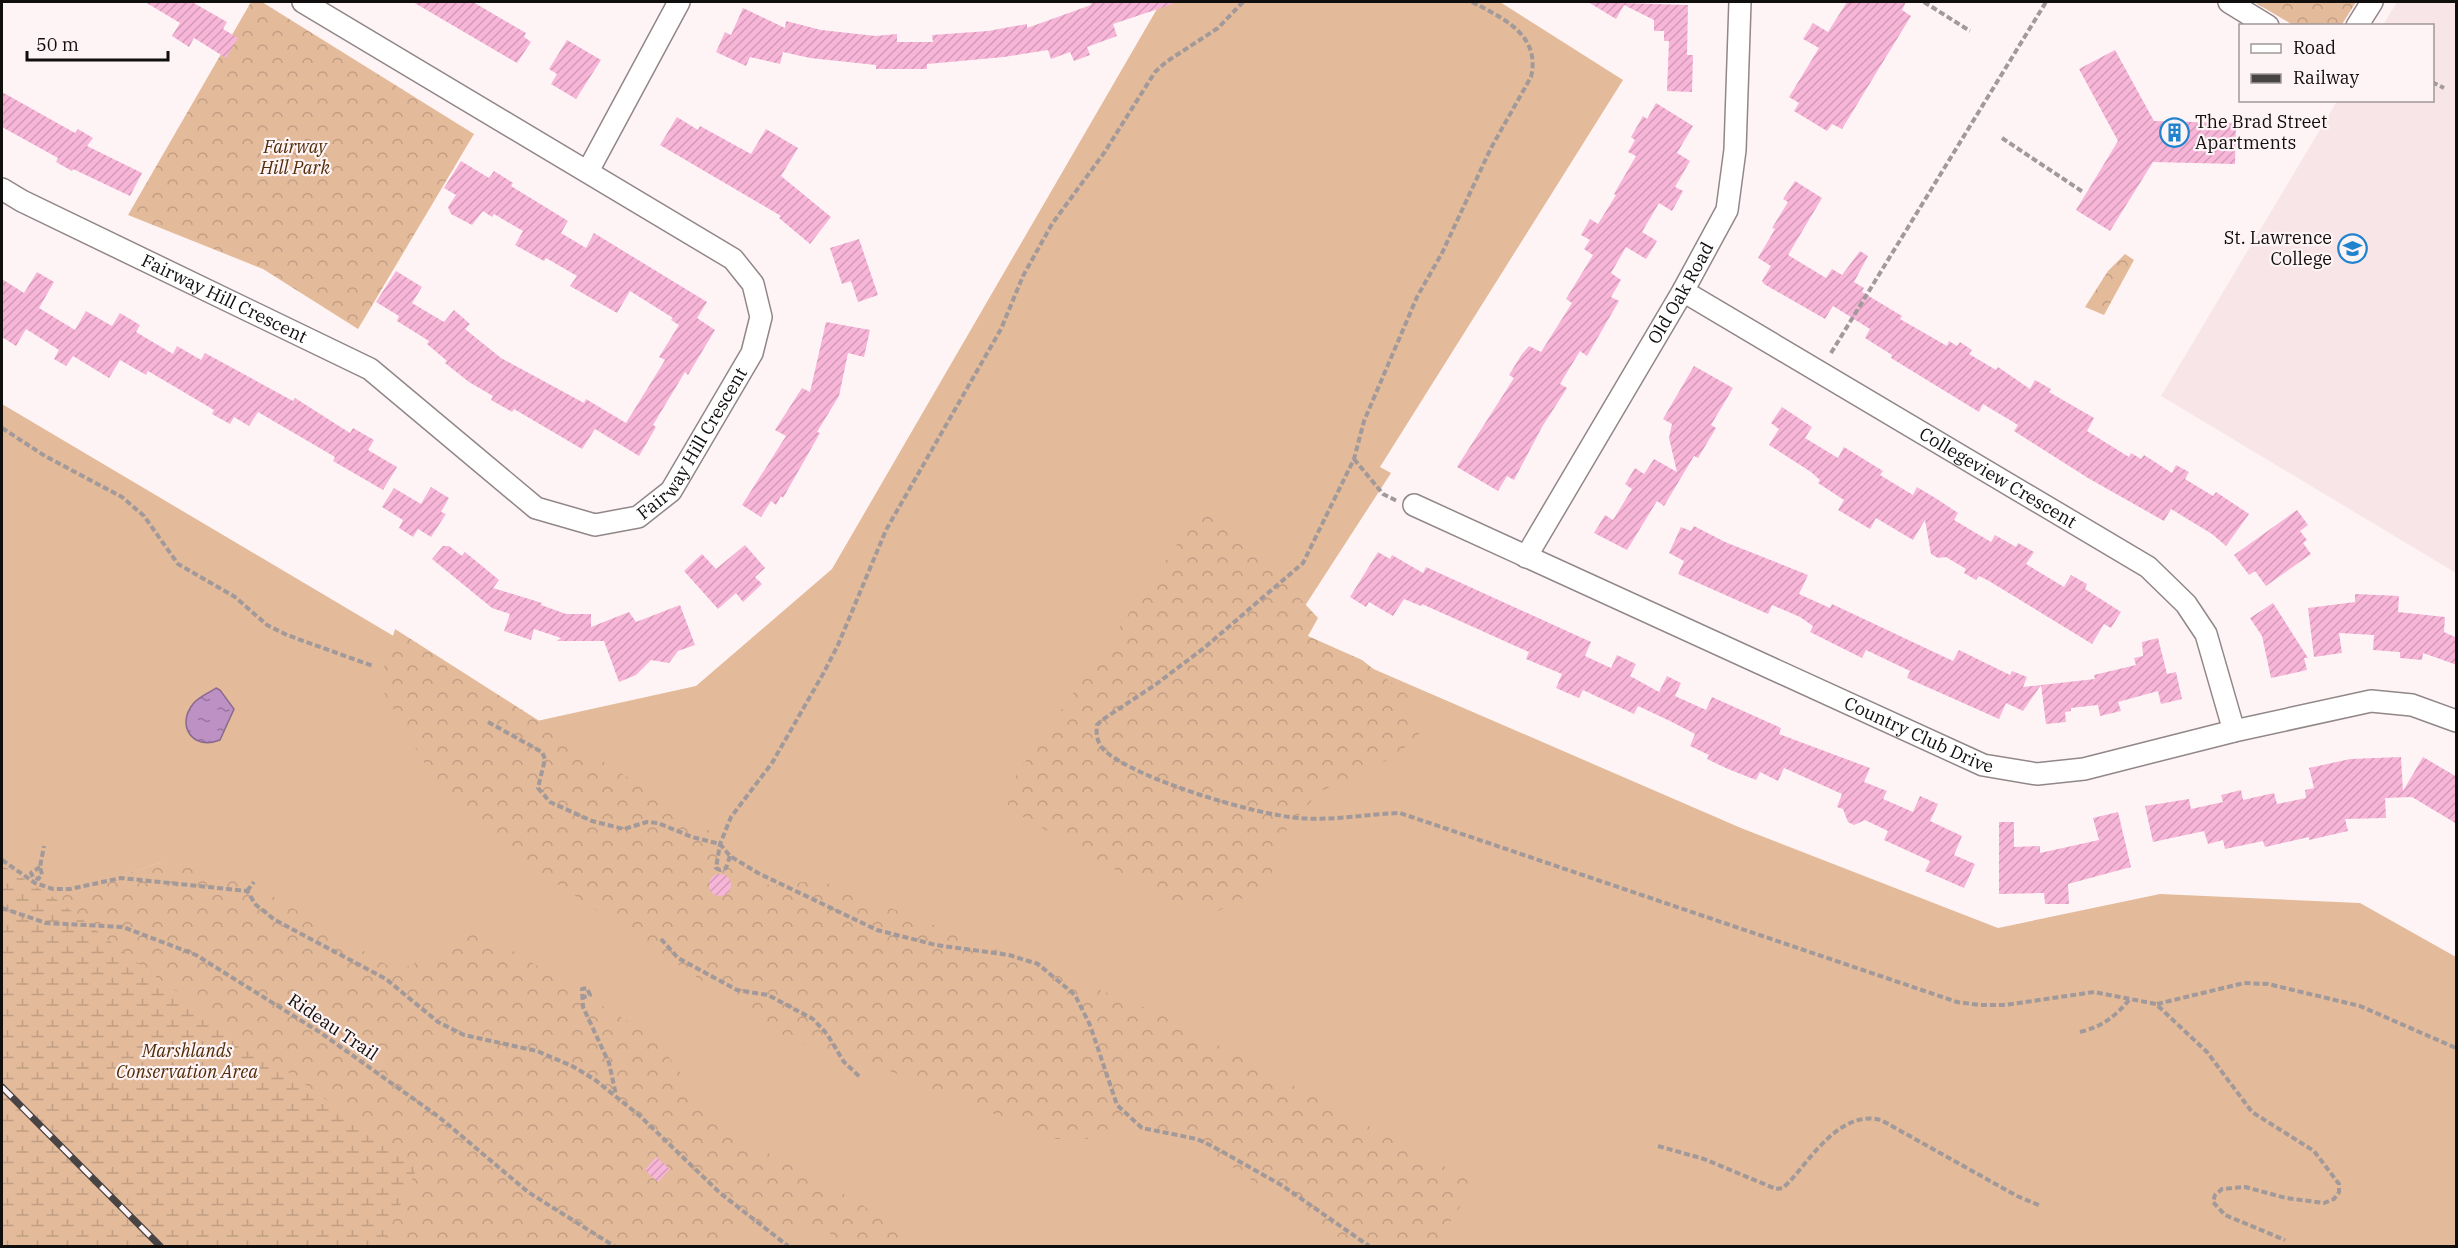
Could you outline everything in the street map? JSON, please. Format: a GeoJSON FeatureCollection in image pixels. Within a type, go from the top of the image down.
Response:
{"type":"FeatureCollection","features":[{"type":"Feature","properties":{"kind":"street","name":"Fairway Hill Crescent"},"geometry":{"type":"LineString","coordinates":[[2,189],[22,201],[370,369],[536,508],[595,525],[638,517],[671,491],[752,353],[761,317],[753,284],[733,259],[303,2]]}},
{"type":"Feature","properties":{"kind":"street"},"geometry":{"type":"LineString","coordinates":[[588,171],[680,2]]}},
{"type":"Feature","properties":{"kind":"street","name":"Old Oak Road"},"geometry":{"type":"LineString","coordinates":[[1526,556],[1683,291],[1727,210],[1735,150],[1740,2]]}},
{"type":"Feature","properties":{"kind":"street"},"geometry":{"type":"LineString","coordinates":[[2229,2],[2265,24]]}},
{"type":"Feature","properties":{"kind":"street"},"geometry":{"type":"LineString","coordinates":[[2358,24],[2372,2]]}},
{"type":"Feature","properties":{"kind":"street","name":"Collegeview Crescent"},"geometry":{"type":"LineString","coordinates":[[1683,291],[2148,567],[2186,604],[2206,634],[2234,731]]}},
{"type":"Feature","properties":{"kind":"street","name":"Country Club Drive"},"geometry":{"type":"LineString","coordinates":[[1407,504],[1983,765],[2037,774],[2084,769],[2234,731],[2371,701],[2412,705],[2457,721]]}},
{"type":"Feature","properties":{"kind":"path"},"geometry":{"type":"LineString","coordinates":[[730,856],[726,868],[716,868],[720,844],[731,816],[772,763],[823,674],[838,645],[886,530],[1001,329],[1023,276],[1047,231],[1108,146],[1155,72],[1166,62],[1218,28],[1243,2]]}},
{"type":"Feature","properties":{"kind":"path"},"geometry":{"type":"LineString","coordinates":[[1472,2],[1509,21],[1521,32],[1532,54],[1534,64],[1531,77],[1491,148],[1442,253],[1417,297],[1364,421],[1354,459],[1303,563],[1260,597],[1212,642],[1155,685],[1102,720],[1097,725],[1096,733],[1103,749],[1114,757],[1164,782],[1276,816],[1303,819],[1400,813],[1957,1002],[2005,1005],[2094,992],[2156,1004],[2244,983],[2268,984],[2360,1006],[2457,1048]]}},
{"type":"Feature","properties":{"kind":"path"},"geometry":{"type":"LineString","coordinates":[[1924,2],[1970,31]]}},
{"type":"Feature","properties":{"kind":"path"},"geometry":{"type":"LineString","coordinates":[[1832,352],[2046,2]]}},
{"type":"Feature","properties":{"kind":"path"},"geometry":{"type":"LineString","coordinates":[[2434,83],[2444,88]]}},
{"type":"Feature","properties":{"kind":"path"},"geometry":{"type":"LineString","coordinates":[[2002,138],[2083,192]]}},
{"type":"Feature","properties":{"kind":"path"},"geometry":{"type":"LineString","coordinates":[[2,428],[45,456],[122,497],[144,516],[178,564],[235,597],[267,624],[286,635],[373,666]]}},
{"type":"Feature","properties":{"kind":"path"},"geometry":{"type":"LineString","coordinates":[[1354,459],[1383,494],[1407,504]]}},
{"type":"Feature","properties":{"kind":"path"},"geometry":{"type":"LineString","coordinates":[[488,722],[542,752],[545,759],[538,788],[550,802],[608,826],[624,829],[647,822],[658,823],[692,837],[720,844],[730,856],[790,889],[878,930],[936,945],[1009,955],[1038,964],[1075,995],[1090,1025],[1117,1105],[1142,1128],[1197,1139],[1212,1146],[1266,1175],[1369,1246]]}},
{"type":"Feature","properties":{"kind":"path"},"geometry":{"type":"LineString","coordinates":[[40,867],[44,846]]}},
{"type":"Feature","properties":{"kind":"path"},"geometry":{"type":"LineString","coordinates":[[2,860],[35,883],[53,889],[70,889],[121,878],[247,891]]}},
{"type":"Feature","properties":{"kind":"path"},"geometry":{"type":"LineString","coordinates":[[247,891],[254,882]]}},
{"type":"Feature","properties":{"kind":"path"},"geometry":{"type":"LineString","coordinates":[[247,891],[256,905],[275,920],[386,980],[438,1022],[464,1035],[537,1051],[572,1066],[616,1095],[720,1193],[788,1246]]}},
{"type":"Feature","properties":{"kind":"path","name":"Rideau Trail"},"geometry":{"type":"LineString","coordinates":[[2,908],[46,923],[123,927],[196,955],[321,1033],[439,1117],[528,1192],[614,1246]]}},
{"type":"Feature","properties":{"kind":"path"},"geometry":{"type":"LineString","coordinates":[[661,939],[678,958],[737,990],[768,995],[813,1019],[827,1034],[844,1062],[861,1078]]}},
{"type":"Feature","properties":{"kind":"path"},"geometry":{"type":"LineString","coordinates":[[581,998],[609,1064],[616,1095]]}},
{"type":"Feature","properties":{"kind":"path"},"geometry":{"type":"LineString","coordinates":[[2080,1032],[2096,1028],[2109,1020],[2129,1000]]}},
{"type":"Feature","properties":{"kind":"path"},"geometry":{"type":"LineString","coordinates":[[2156,1004],[2207,1052],[2252,1112],[2314,1151],[2339,1184],[2339,1192],[2334,1199],[2324,1203],[2286,1198],[2245,1187],[2222,1189],[2215,1195],[2213,1202],[2225,1215],[2285,1240]]}},
{"type":"Feature","properties":{"kind":"path"},"geometry":{"type":"LineString","coordinates":[[1658,1146],[1704,1159],[1776,1189],[1783,1188],[1841,1127],[1859,1118],[1868,1117],[1881,1120],[2017,1196],[2041,1206]]}},
{"type":"Feature","properties":{"kind":"shaded area","name":"St. Lawrence College"},"geometry":{"type":"Polygon","coordinates":[[[2397,2],[2456,2],[2456,573],[2161,396],[2336,102],[2434,102],[2434,24],[2384,24],[2397,2]]]}},
{"type":"Feature","properties":{"kind":"green space","name":"Fairway Hill Park"},"geometry":{"type":"Polygon","coordinates":[[[251,2],[262,2],[474,134],[358,329],[263,269],[128,215],[251,2]]]}},
{"type":"Feature","properties":{"kind":"green space"},"geometry":{"type":"Polygon","coordinates":[[[1161,2],[1500,2],[1623,80],[1380,467],[1391,473],[1288,632],[1741,828],[1998,928],[2160,894],[2360,903],[2456,957],[2456,1246],[695,1246],[161,862],[56,899],[2,865],[2,404],[537,721],[696,686],[832,569],[1161,2]]]}},
{"type":"Feature","properties":{"kind":"green space"},"geometry":{"type":"Polygon","coordinates":[[[2254,2],[2356,2],[2342,24],[2291,24],[2254,2]]]}},
{"type":"Feature","properties":{"kind":"green space"},"geometry":{"type":"Polygon","coordinates":[[[2125,254],[2134,260],[2104,315],[2085,307],[2108,271],[2125,254]]]}},
{"type":"Feature","properties":{"kind":"green space"},"geometry":{"type":"Polygon","coordinates":[[[1201,510],[1248,543],[1318,618],[1308,636],[1362,660],[1407,695],[1420,737],[1381,764],[1319,792],[1281,837],[1269,885],[1214,913],[1172,902],[1009,809],[1005,791],[1201,510]]]}},
{"type":"Feature","properties":{"kind":"green space"},"geometry":{"type":"Polygon","coordinates":[[[395,629],[707,828],[734,866],[771,886],[819,880],[1156,1012],[1475,1183],[1435,1246],[1352,1246],[1189,1139],[1128,1120],[1087,1139],[1055,1139],[863,1060],[791,1040],[554,882],[462,811],[433,778],[379,684],[395,629]]]}},
{"type":"Feature","properties":{"kind":"green space","name":"Marshlands Conservation Area"},"geometry":{"type":"Polygon","coordinates":[[[161,862],[246,880],[405,976],[407,967],[480,931],[655,1038],[720,1127],[860,1203],[914,1246],[849,1246],[816,1224],[723,1228],[724,1246],[2,1246],[2,865],[56,898],[161,862]]]}},
{"type":"Feature","properties":{"kind":"green space"},"geometry":{"type":"Polygon","coordinates":[[[2,865],[56,899],[148,971],[418,1166],[382,1246],[2,1246],[2,865]]]}},
{"type":"Feature","properties":{"kind":"water"},"geometry":{"type":"Polygon","coordinates":[[[216,688],[234,709],[220,740],[202,742],[195,739],[187,728],[188,712],[198,699],[216,688]]]}},
{"type":"Feature","properties":{"kind":"building"},"geometry":{"type":"Polygon","coordinates":[[[145,2],[192,2],[227,22],[223,29],[238,38],[226,58],[194,38],[189,47],[172,36],[180,23],[145,2]]]}},
{"type":"Feature","properties":{"kind":"building"},"geometry":{"type":"Polygon","coordinates":[[[413,2],[473,2],[526,33],[524,37],[531,42],[517,63],[413,2]]]}},
{"type":"Feature","properties":{"kind":"building"},"geometry":{"type":"Polygon","coordinates":[[[1090,2],[1172,2],[1173,4],[1113,24],[1117,36],[1087,47],[1090,55],[1074,61],[1070,52],[1051,59],[1048,50],[1004,57],[927,64],[927,69],[876,69],[876,65],[810,58],[783,52],[780,64],[750,57],[746,66],[716,52],[725,32],[731,35],[743,8],[785,28],[786,21],[821,30],[876,36],[897,34],[897,42],[933,42],[932,35],[988,31],[1027,24],[1027,28],[1091,5],[1090,2]]]}},
{"type":"Feature","properties":{"kind":"building"},"geometry":{"type":"Polygon","coordinates":[[[1588,2],[1688,5],[1687,55],[1693,55],[1692,92],[1667,91],[1669,41],[1664,41],[1664,31],[1654,31],[1654,20],[1624,5],[1616,19],[1588,2]]]}},
{"type":"Feature","properties":{"kind":"building"},"geometry":{"type":"Polygon","coordinates":[[[1847,2],[1906,2],[1902,10],[1911,16],[1842,129],[1832,124],[1827,131],[1794,111],[1799,103],[1789,97],[1819,48],[1803,39],[1813,23],[1828,32],[1847,2]]]}},
{"type":"Feature","properties":{"kind":"building"},"geometry":{"type":"Polygon","coordinates":[[[567,40],[601,60],[576,99],[551,84],[557,74],[549,69],[567,40]]]}},
{"type":"Feature","properties":{"kind":"building","name":"The Brad Street Apartments"},"geometry":{"type":"Polygon","coordinates":[[[2115,50],[2154,121],[2236,123],[2235,164],[2153,162],[2110,231],[2076,210],[2118,141],[2079,69],[2115,50]]]}},
{"type":"Feature","properties":{"kind":"building"},"geometry":{"type":"Polygon","coordinates":[[[2,92],[75,133],[78,129],[93,138],[87,146],[142,173],[130,196],[73,169],[72,171],[56,162],[58,158],[2,127],[2,92]]]}},
{"type":"Feature","properties":{"kind":"building"},"geometry":{"type":"Polygon","coordinates":[[[1656,103],[1693,126],[1677,153],[1690,161],[1675,187],[1683,191],[1672,211],[1659,203],[1642,232],[1657,241],[1646,259],[1626,247],[1611,273],[1621,280],[1611,297],[1619,301],[1587,356],[1580,351],[1560,384],[1567,388],[1542,427],[1514,480],[1507,476],[1498,491],[1457,467],[1514,378],[1509,375],[1522,354],[1529,346],[1541,352],[1572,303],[1566,299],[1593,255],[1584,249],[1590,240],[1581,235],[1590,219],[1598,224],[1616,195],[1614,194],[1636,156],[1628,152],[1635,140],[1631,137],[1643,116],[1647,119],[1656,103]]]}},
{"type":"Feature","properties":{"kind":"building"},"geometry":{"type":"Polygon","coordinates":[[[677,117],[698,130],[700,126],[751,154],[766,129],[798,148],[781,176],[831,217],[810,244],[779,218],[781,216],[660,145],[677,117]]]}},
{"type":"Feature","properties":{"kind":"building"},"geometry":{"type":"Polygon","coordinates":[[[461,161],[489,178],[494,171],[513,183],[511,186],[568,221],[561,233],[586,248],[594,233],[707,302],[697,318],[715,330],[688,375],[685,372],[653,425],[656,427],[639,456],[595,429],[582,449],[514,409],[512,412],[491,400],[493,396],[469,382],[445,363],[447,361],[427,344],[429,341],[397,321],[399,316],[376,302],[396,271],[422,287],[412,303],[444,322],[454,310],[470,324],[465,329],[501,358],[584,403],[586,399],[626,423],[665,360],[659,357],[679,325],[671,320],[673,318],[630,291],[617,313],[570,286],[577,276],[546,258],[544,261],[515,245],[523,231],[494,214],[492,217],[483,211],[472,225],[451,214],[448,207],[456,195],[444,188],[461,161]]]}},
{"type":"Feature","properties":{"kind":"building"},"geometry":{"type":"Polygon","coordinates":[[[1795,181],[1822,198],[1788,255],[1826,278],[1832,269],[1842,275],[1860,251],[1868,256],[1854,282],[1864,288],[1862,292],[1902,316],[1900,319],[1947,346],[1949,341],[1957,346],[1960,342],[1972,350],[1969,354],[1996,370],[1998,367],[2030,389],[2035,380],[2051,389],[2049,392],[2094,418],[2087,431],[2129,457],[2131,453],[2141,459],[2144,455],[2172,473],[2176,465],[2189,472],[2185,479],[2213,496],[2216,492],[2249,514],[2226,546],[2212,534],[2171,509],[2164,521],[2088,478],[2014,431],[2018,425],[1983,404],[1979,412],[1891,358],[1892,355],[1865,338],[1870,329],[1833,306],[1825,319],[1764,284],[1762,281],[1771,266],[1758,258],[1775,229],[1772,228],[1788,202],[1783,199],[1795,181]]]}},
{"type":"Feature","properties":{"kind":"building"},"geometry":{"type":"Polygon","coordinates":[[[859,239],[878,295],[858,302],[851,281],[842,284],[830,248],[859,239]]]}},
{"type":"Feature","properties":{"kind":"building"},"geometry":{"type":"Polygon","coordinates":[[[37,272],[54,282],[39,308],[75,330],[86,311],[112,326],[120,313],[140,325],[136,332],[173,354],[177,346],[201,360],[205,353],[293,401],[295,398],[350,433],[353,428],[374,440],[368,450],[397,467],[383,490],[333,461],[335,457],[258,412],[249,426],[234,417],[230,424],[212,414],[214,410],[148,371],[146,375],[120,360],[109,378],[73,356],[66,366],[54,359],[59,350],[26,329],[16,346],[2,337],[2,279],[24,293],[37,272]]]}},
{"type":"Feature","properties":{"kind":"building"},"geometry":{"type":"Polygon","coordinates":[[[826,322],[870,330],[864,357],[848,353],[839,396],[817,432],[820,433],[783,498],[781,496],[776,505],[771,501],[761,517],[742,505],[786,436],[775,430],[802,388],[810,392],[826,322]]]}},
{"type":"Feature","properties":{"kind":"building"},"geometry":{"type":"Polygon","coordinates":[[[1694,366],[1733,388],[1711,425],[1716,428],[1698,458],[1694,456],[1664,506],[1657,501],[1627,550],[1594,533],[1605,515],[1613,520],[1632,489],[1625,484],[1635,468],[1644,474],[1654,459],[1677,472],[1669,438],[1672,424],[1663,419],[1694,366]]]}},
{"type":"Feature","properties":{"kind":"building"},"geometry":{"type":"Polygon","coordinates":[[[1782,407],[1812,427],[1805,438],[1838,458],[1844,447],[1883,471],[1880,475],[1913,495],[1917,487],[1937,499],[1958,513],[1954,520],[1991,542],[1995,535],[2016,547],[2018,543],[2034,552],[2026,564],[2064,587],[2071,575],[2087,584],[2085,589],[2121,612],[2111,628],[2104,624],[2092,644],[1989,581],[1979,576],[1976,580],[1964,573],[1966,569],[1946,557],[1938,558],[1931,554],[1925,520],[1913,540],[1876,518],[1870,529],[1838,510],[1844,500],[1818,483],[1820,480],[1811,472],[1769,445],[1779,429],[1771,423],[1782,407]]]}},
{"type":"Feature","properties":{"kind":"building"},"geometry":{"type":"Polygon","coordinates":[[[431,487],[449,498],[441,512],[446,514],[431,537],[418,529],[413,537],[399,528],[403,520],[382,507],[394,488],[421,504],[431,487]]]}},
{"type":"Feature","properties":{"kind":"building"},"geometry":{"type":"Polygon","coordinates":[[[2297,510],[2308,525],[2300,531],[2307,540],[2303,543],[2311,554],[2266,586],[2255,571],[2249,575],[2234,555],[2297,510]]]}},
{"type":"Feature","properties":{"kind":"building"},"geometry":{"type":"Polygon","coordinates":[[[1694,526],[1725,542],[1808,575],[1799,594],[1830,608],[1832,604],[1953,661],[1959,650],[2010,675],[2012,671],[2027,677],[2023,687],[2041,685],[2023,711],[2006,703],[1999,719],[1907,678],[1910,671],[1866,650],[1862,658],[1810,632],[1813,626],[1800,617],[1772,605],[1768,614],[1678,574],[1684,561],[1669,553],[1681,527],[1691,531],[1694,526]]]}},
{"type":"Feature","properties":{"kind":"building"},"geometry":{"type":"Polygon","coordinates":[[[745,545],[765,568],[755,577],[762,584],[743,602],[736,593],[718,609],[684,571],[702,554],[716,569],[745,545]]]}},
{"type":"Feature","properties":{"kind":"building"},"geometry":{"type":"Polygon","coordinates":[[[443,546],[449,546],[462,556],[465,552],[499,580],[493,588],[542,603],[541,605],[566,614],[591,614],[591,627],[629,612],[636,622],[680,605],[695,645],[678,651],[669,663],[651,660],[636,675],[619,682],[604,641],[557,641],[561,638],[534,629],[531,640],[504,631],[510,614],[492,608],[432,559],[443,546]]]}},
{"type":"Feature","properties":{"kind":"building"},"geometry":{"type":"Polygon","coordinates":[[[1378,552],[1390,559],[1392,555],[1423,573],[1426,567],[1591,642],[1585,656],[1611,668],[1617,655],[1636,664],[1630,676],[1659,692],[1667,676],[1681,683],[1675,696],[1706,710],[1712,697],[1781,728],[1779,734],[1870,768],[1864,782],[1887,791],[1883,799],[1913,812],[1920,796],[1938,804],[1930,821],[1962,836],[1954,855],[1975,864],[1964,888],[1925,871],[1930,861],[1884,840],[1888,831],[1865,820],[1854,825],[1848,822],[1843,809],[1837,807],[1842,794],[1784,768],[1778,781],[1760,772],[1756,780],[1728,769],[1707,759],[1709,755],[1690,746],[1695,734],[1638,706],[1634,714],[1583,690],[1579,698],[1556,688],[1562,674],[1526,659],[1529,652],[1422,604],[1421,606],[1404,599],[1393,616],[1369,602],[1366,607],[1350,597],[1378,552]]]}},
{"type":"Feature","properties":{"kind":"building"},"geometry":{"type":"Polygon","coordinates":[[[2355,594],[2399,596],[2398,612],[2445,617],[2444,632],[2457,638],[2457,665],[2423,653],[2422,660],[2400,658],[2400,652],[2373,650],[2374,635],[2339,633],[2342,653],[2314,657],[2308,608],[2355,602],[2355,594]]]}},
{"type":"Feature","properties":{"kind":"building"},"geometry":{"type":"Polygon","coordinates":[[[2273,603],[2308,658],[2304,658],[2307,670],[2271,678],[2262,636],[2250,618],[2273,603]]]}},
{"type":"Feature","properties":{"kind":"building"},"geometry":{"type":"Polygon","coordinates":[[[2158,638],[2167,674],[2176,672],[2182,699],[2161,704],[2158,691],[2118,702],[2121,711],[2100,716],[2098,705],[2071,708],[2071,711],[2065,712],[2066,722],[2046,724],[2041,685],[2095,679],[2094,675],[2136,665],[2134,658],[2143,656],[2142,642],[2158,638]]]}},
{"type":"Feature","properties":{"kind":"building"},"geometry":{"type":"Polygon","coordinates":[[[2401,757],[2403,791],[2423,757],[2457,777],[2457,824],[2412,797],[2385,798],[2386,818],[2345,819],[2348,831],[2309,840],[2309,837],[2265,847],[2263,841],[2225,849],[2223,840],[2208,844],[2204,831],[2153,842],[2145,806],[2189,799],[2191,809],[2223,802],[2221,795],[2241,790],[2243,800],[2274,793],[2277,804],[2306,798],[2305,790],[2314,788],[2309,768],[2350,759],[2401,757]]]}},
{"type":"Feature","properties":{"kind":"building"},"geometry":{"type":"Polygon","coordinates":[[[2118,812],[2131,867],[2068,884],[2069,904],[2045,904],[2044,893],[1999,894],[1999,822],[2014,822],[2014,847],[2040,846],[2040,853],[2099,840],[2093,818],[2118,812]]]}},
{"type":"Feature","properties":{"kind":"building"},"geometry":{"type":"Polygon","coordinates":[[[720,874],[728,877],[731,885],[728,893],[720,896],[712,893],[709,885],[712,877],[720,874]]]}},
{"type":"Feature","properties":{"kind":"building"},"geometry":{"type":"Polygon","coordinates":[[[656,1157],[670,1169],[658,1182],[645,1170],[656,1157]]]}},
{"type":"Feature","properties":{"kind":"railway"},"geometry":{"type":"LineString","coordinates":[[2,1087],[160,1246]]}},
{"type":"Feature","properties":{"kind":"place","name":"The Brad Street Apartments"},"geometry":{"type":"Point","coordinates":[2174,132]}},
{"type":"Feature","properties":{"kind":"place","name":"St. Lawrence College"},"geometry":{"type":"Point","coordinates":[2353,248]}}]}
